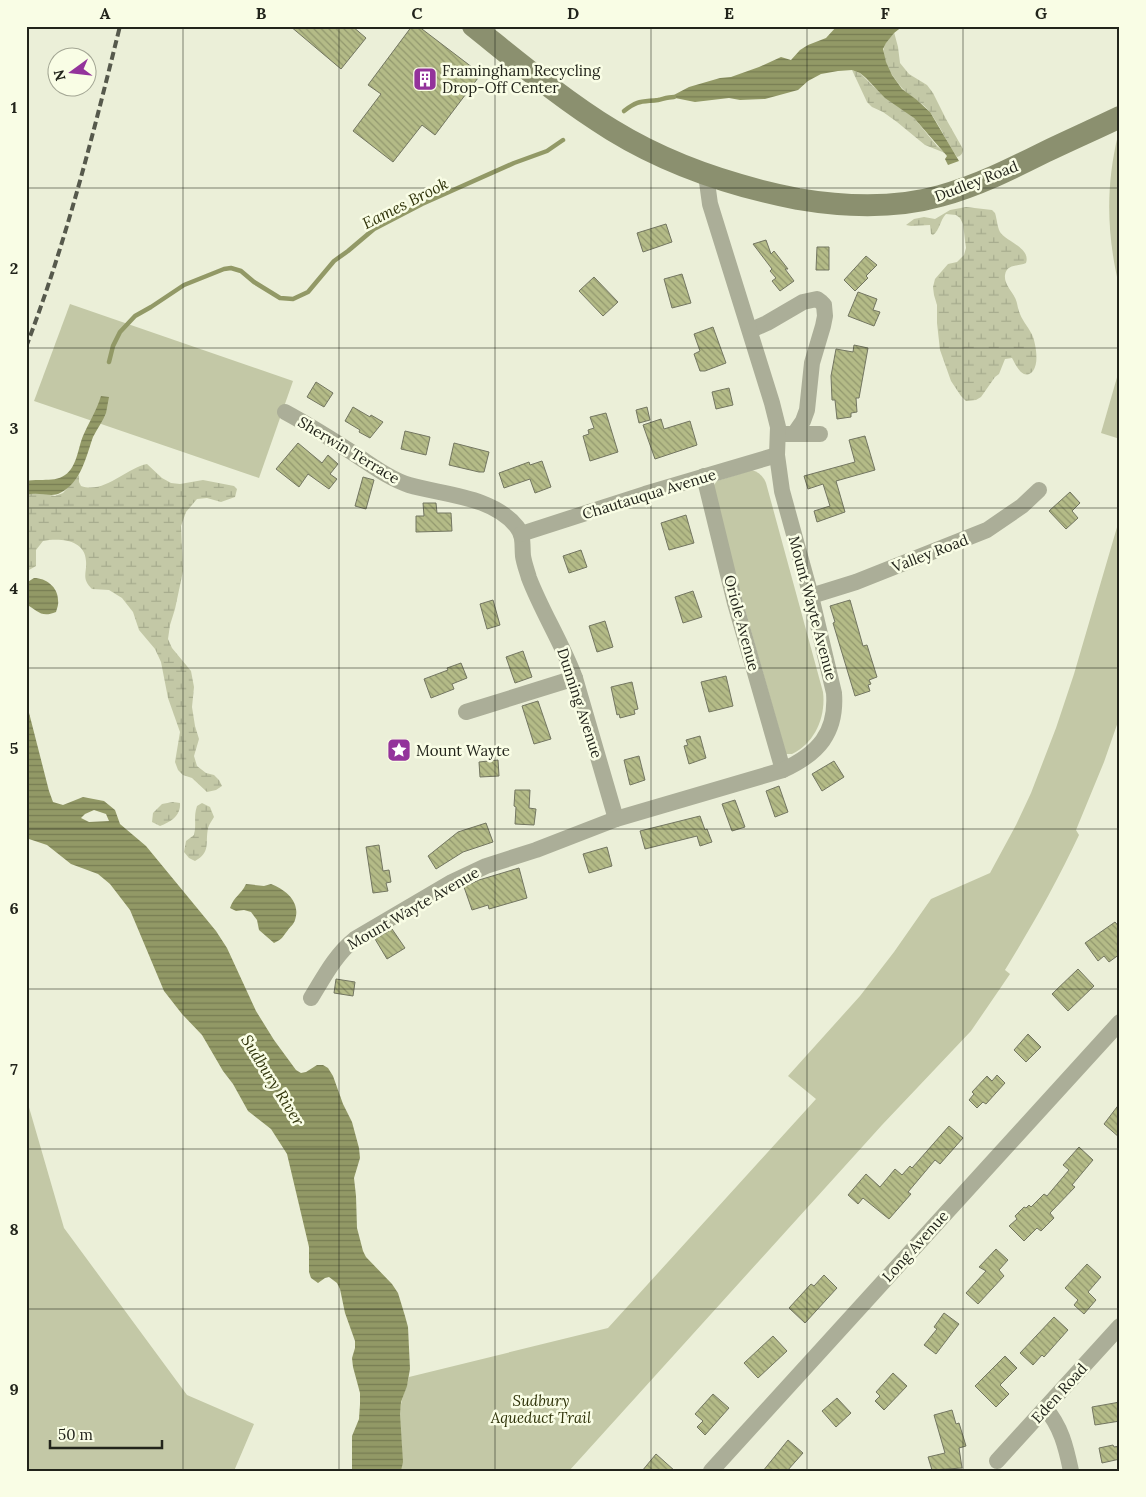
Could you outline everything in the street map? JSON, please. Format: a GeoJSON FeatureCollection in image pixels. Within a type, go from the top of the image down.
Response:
{"type":"FeatureCollection","features":[{"type":"Feature","properties":{"kind":"street"},"geometry":{"type":"LineString","coordinates":[[473,26],[565,98],[602,124],[660,156],[706,175]]}},
{"type":"Feature","properties":{"kind":"street","name":"Dudley Road"},"geometry":{"type":"LineString","coordinates":[[706,175],[772,193],[822,203],[860,206],[905,203],[941,196],[982,182],[1120,117]]}},
{"type":"Feature","properties":{"kind":"street","name":"Mount Wayte Avenue"},"geometry":{"type":"LineString","coordinates":[[311,998],[335,958],[354,939],[445,886],[486,866],[536,850],[616,819],[783,770],[810,755],[821,744],[828,732],[833,719],[835,705],[832,679],[778,474],[777,455],[786,434],[768,386],[710,204],[706,175]]}},
{"type":"Feature","properties":{"kind":"street"},"geometry":{"type":"LineString","coordinates":[[750,330],[768,323],[803,302],[817,299],[824,306],[823,326],[812,363],[807,410],[803,421],[786,434]]}},
{"type":"Feature","properties":{"kind":"street","name":"Sherwin Terrace"},"geometry":{"type":"LineString","coordinates":[[285,412],[395,479],[409,485],[462,497],[498,511],[516,526],[521,534]]}},
{"type":"Feature","properties":{"kind":"street"},"geometry":{"type":"LineString","coordinates":[[786,434],[820,434]]}},
{"type":"Feature","properties":{"kind":"street","name":"Chautauqua Avenue"},"geometry":{"type":"LineString","coordinates":[[521,534],[644,494],[777,455]]}},
{"type":"Feature","properties":{"kind":"street","name":"Oriole Avenue"},"geometry":{"type":"LineString","coordinates":[[704,476],[735,604],[783,770]]}},
{"type":"Feature","properties":{"kind":"street","name":"Valley Road"},"geometry":{"type":"LineString","coordinates":[[810,596],[872,576],[987,530],[1022,506],[1039,490]]}},
{"type":"Feature","properties":{"kind":"street","name":"Dunning Avenue"},"geometry":{"type":"LineString","coordinates":[[521,534],[525,564],[529,577],[541,607],[569,660],[616,819]]}},
{"type":"Feature","properties":{"kind":"street"},"geometry":{"type":"LineString","coordinates":[[466,712],[575,678]]}},
{"type":"Feature","properties":{"kind":"street","name":"Long Avenue"},"geometry":{"type":"LineString","coordinates":[[711,1471],[1120,1022]]}},
{"type":"Feature","properties":{"kind":"street","name":"Eden Road"},"geometry":{"type":"LineString","coordinates":[[997,1461],[1120,1326]]}},
{"type":"Feature","properties":{"kind":"street"},"geometry":{"type":"LineString","coordinates":[[1045,1408],[1059,1428],[1071,1471]]}},
{"type":"Feature","properties":{"kind":"green space"},"geometry":{"type":"Polygon","coordinates":[[[894,32],[900,63],[909,74],[927,85],[933,93],[963,149],[962,154],[958,157],[953,152],[929,111],[904,90],[887,66],[884,48],[894,32]]]}},
{"type":"Feature","properties":{"kind":"green space"},"geometry":{"type":"Polygon","coordinates":[[[852,70],[860,73],[874,87],[914,118],[945,153],[925,145],[897,122],[872,107],[867,102],[852,70]]]}},
{"type":"Feature","properties":{"kind":"green space"},"geometry":{"type":"Polygon","coordinates":[[[1120,134],[1120,290],[1112,251],[1109,194],[1114,155],[1118,135],[1120,134]]]}},
{"type":"Feature","properties":{"kind":"green space"},"geometry":{"type":"Polygon","coordinates":[[[966,207],[992,210],[995,213],[998,227],[1003,236],[1025,253],[1026,263],[1010,267],[1006,271],[1005,281],[1015,298],[1021,317],[1033,337],[1036,359],[1035,368],[1026,375],[1020,371],[1012,358],[1005,359],[999,374],[981,397],[976,400],[966,401],[951,381],[940,350],[937,305],[933,287],[935,279],[948,264],[957,262],[964,255],[966,248],[963,224],[956,215],[946,214],[933,235],[931,234],[930,225],[906,225],[914,219],[924,217],[935,219],[950,210],[966,207]]]}},
{"type":"Feature","properties":{"kind":"green space"},"geometry":{"type":"Polygon","coordinates":[[[70,304],[293,381],[259,478],[34,401],[70,304]]]}},
{"type":"Feature","properties":{"kind":"green space"},"geometry":{"type":"Polygon","coordinates":[[[1120,367],[1120,439],[1101,433],[1120,367]]]}},
{"type":"Feature","properties":{"kind":"green space"},"geometry":{"type":"Polygon","coordinates":[[[147,464],[162,478],[171,483],[180,484],[203,480],[234,486],[237,489],[235,497],[221,502],[207,498],[197,499],[186,512],[181,526],[183,571],[168,639],[172,648],[191,671],[194,687],[192,707],[199,739],[194,756],[197,766],[206,773],[214,775],[222,786],[207,792],[192,778],[183,775],[178,770],[175,762],[180,732],[168,698],[161,662],[155,649],[139,630],[133,612],[122,598],[109,590],[92,589],[86,579],[85,554],[76,544],[70,542],[63,540],[43,541],[36,550],[36,566],[29,570],[26,569],[26,495],[32,493],[55,496],[63,493],[79,475],[81,486],[90,488],[107,484],[139,466],[147,464]]]}},
{"type":"Feature","properties":{"kind":"green space"},"geometry":{"type":"Polygon","coordinates":[[[752,470],[764,478],[766,483],[823,692],[821,720],[813,736],[792,754],[786,754],[713,496],[714,485],[717,481],[752,470]]]}},
{"type":"Feature","properties":{"kind":"green space","name":"Sudbury Aqueduct Trail"},"geometry":{"type":"Polygon","coordinates":[[[1120,517],[1120,716],[1104,762],[1076,830],[1079,835],[1044,904],[1005,970],[1010,974],[971,1031],[882,1125],[569,1471],[401,1471],[400,1411],[409,1377],[608,1328],[816,1099],[788,1076],[860,996],[931,899],[990,873],[1031,793],[1056,728],[1074,674],[1120,517]]]}},
{"type":"Feature","properties":{"kind":"green space"},"geometry":{"type":"Polygon","coordinates":[[[180,803],[179,812],[174,818],[160,826],[152,822],[153,813],[162,804],[180,803]]]}},
{"type":"Feature","properties":{"kind":"green space"},"geometry":{"type":"Polygon","coordinates":[[[202,803],[210,807],[214,817],[208,828],[205,851],[195,861],[184,852],[186,841],[194,835],[197,806],[202,803]]]}},
{"type":"Feature","properties":{"kind":"green space"},"geometry":{"type":"Polygon","coordinates":[[[26,1097],[64,1228],[187,1395],[254,1424],[234,1471],[26,1471],[26,1097]]]}},
{"type":"Feature","properties":{"kind":"water"},"geometry":{"type":"Polygon","coordinates":[[[837,26],[903,26],[894,33],[883,49],[886,62],[902,89],[930,112],[959,161],[948,165],[945,159],[947,156],[914,118],[885,98],[860,73],[852,70],[821,74],[808,81],[798,90],[765,99],[740,100],[729,98],[695,102],[670,97],[689,87],[720,78],[731,77],[781,57],[791,60],[800,50],[826,38],[837,26]]]}},
{"type":"Feature","properties":{"kind":"water"},"geometry":{"type":"Polygon","coordinates":[[[101,396],[109,397],[106,413],[93,437],[82,469],[73,483],[60,493],[26,495],[26,481],[56,479],[69,472],[75,462],[83,436],[101,396]]]}},
{"type":"Feature","properties":{"kind":"water"},"geometry":{"type":"Polygon","coordinates":[[[34,578],[43,580],[54,587],[58,602],[56,612],[43,614],[26,604],[26,583],[34,578]]]}},
{"type":"Feature","properties":{"kind":"water","name":"Sudbury River"},"geometry":{"type":"Polygon","coordinates":[[[26,701],[53,802],[63,805],[83,797],[104,801],[115,810],[120,824],[146,846],[216,931],[227,948],[256,1011],[296,1070],[301,1073],[317,1065],[323,1065],[328,1068],[333,1076],[352,1122],[359,1148],[360,1158],[354,1178],[357,1228],[363,1251],[366,1257],[398,1293],[408,1327],[410,1369],[407,1386],[401,1402],[403,1462],[401,1471],[352,1471],[352,1436],[359,1419],[360,1404],[360,1393],[352,1358],[355,1341],[337,1283],[329,1277],[318,1283],[311,1278],[309,1272],[309,1247],[287,1154],[271,1129],[248,1111],[202,1035],[164,991],[130,910],[110,884],[98,874],[71,864],[47,845],[26,838],[26,784],[28,782],[29,769],[26,755],[26,701]],[[94,810],[81,818],[89,822],[109,821],[106,814],[94,810]]]}},
{"type":"Feature","properties":{"kind":"water"},"geometry":{"type":"Polygon","coordinates":[[[246,884],[264,886],[271,884],[287,893],[294,902],[296,914],[294,921],[277,942],[274,943],[259,930],[257,920],[251,912],[244,910],[236,911],[230,908],[246,884]]]}},
{"type":"Feature","properties":{"kind":"building"},"geometry":{"type":"Polygon","coordinates":[[[290,26],[352,26],[366,38],[341,69],[290,26]]]}},
{"type":"Feature","properties":{"kind":"building","name":"Framingham Recycling Drop-Off Center"},"geometry":{"type":"Polygon","coordinates":[[[412,26],[418,26],[481,74],[435,135],[422,125],[393,162],[353,131],[381,94],[368,85],[412,26]]]}},
{"type":"Feature","properties":{"kind":"building"},"geometry":{"type":"Polygon","coordinates":[[[666,224],[672,242],[643,252],[637,233],[666,224]]]}},
{"type":"Feature","properties":{"kind":"building"},"geometry":{"type":"Polygon","coordinates":[[[766,240],[771,254],[774,251],[788,269],[785,269],[794,281],[780,291],[772,281],[776,278],[770,271],[772,269],[753,244],[766,240]]]}},
{"type":"Feature","properties":{"kind":"building"},"geometry":{"type":"Polygon","coordinates":[[[817,247],[829,247],[829,270],[816,270],[817,247]]]}},
{"type":"Feature","properties":{"kind":"building"},"geometry":{"type":"Polygon","coordinates":[[[866,256],[877,265],[866,276],[868,278],[855,291],[844,280],[866,256]]]}},
{"type":"Feature","properties":{"kind":"building"},"geometry":{"type":"Polygon","coordinates":[[[682,274],[691,303],[672,308],[664,279],[682,274]]]}},
{"type":"Feature","properties":{"kind":"building"},"geometry":{"type":"Polygon","coordinates":[[[594,277],[618,302],[603,316],[579,291],[594,277]]]}},
{"type":"Feature","properties":{"kind":"building"},"geometry":{"type":"Polygon","coordinates":[[[858,292],[877,299],[873,310],[880,312],[874,326],[848,316],[858,292]]]}},
{"type":"Feature","properties":{"kind":"building"},"geometry":{"type":"Polygon","coordinates":[[[713,327],[726,363],[700,371],[694,354],[700,351],[694,334],[713,327]]]}},
{"type":"Feature","properties":{"kind":"building"},"geometry":{"type":"Polygon","coordinates":[[[854,345],[868,348],[859,398],[856,398],[857,412],[851,413],[851,417],[837,419],[835,400],[832,400],[831,376],[836,349],[853,352],[854,345]]]}},
{"type":"Feature","properties":{"kind":"building"},"geometry":{"type":"Polygon","coordinates":[[[316,382],[333,393],[324,407],[307,397],[316,382]]]}},
{"type":"Feature","properties":{"kind":"building"},"geometry":{"type":"Polygon","coordinates":[[[729,388],[733,405],[716,409],[712,392],[729,388]]]}},
{"type":"Feature","properties":{"kind":"building"},"geometry":{"type":"Polygon","coordinates":[[[353,407],[383,422],[370,438],[345,421],[353,407]]]}},
{"type":"Feature","properties":{"kind":"building"},"geometry":{"type":"Polygon","coordinates":[[[647,407],[650,420],[639,423],[636,410],[647,407]]]}},
{"type":"Feature","properties":{"kind":"building"},"geometry":{"type":"Polygon","coordinates":[[[606,413],[618,452],[590,461],[583,436],[589,434],[588,430],[594,428],[590,417],[606,413]]]}},
{"type":"Feature","properties":{"kind":"building"},"geometry":{"type":"Polygon","coordinates":[[[661,419],[664,429],[690,421],[697,445],[655,459],[643,425],[661,419]]]}},
{"type":"Feature","properties":{"kind":"building"},"geometry":{"type":"Polygon","coordinates":[[[405,431],[430,437],[426,455],[401,449],[405,431]]]}},
{"type":"Feature","properties":{"kind":"building"},"geometry":{"type":"Polygon","coordinates":[[[865,436],[875,470],[836,481],[845,512],[817,522],[814,511],[830,506],[823,484],[808,489],[804,476],[855,462],[849,440],[865,436]]]}},
{"type":"Feature","properties":{"kind":"building"},"geometry":{"type":"Polygon","coordinates":[[[298,443],[322,463],[328,455],[338,464],[330,474],[337,479],[329,489],[308,474],[299,487],[276,469],[298,443]]]}},
{"type":"Feature","properties":{"kind":"building"},"geometry":{"type":"Polygon","coordinates":[[[454,443],[489,452],[484,472],[449,465],[454,443]]]}},
{"type":"Feature","properties":{"kind":"building"},"geometry":{"type":"Polygon","coordinates":[[[542,461],[551,487],[535,493],[530,479],[504,488],[499,473],[529,462],[530,465],[542,461]]]}},
{"type":"Feature","properties":{"kind":"building"},"geometry":{"type":"Polygon","coordinates":[[[363,477],[374,480],[366,509],[355,506],[363,477]]]}},
{"type":"Feature","properties":{"kind":"building"},"geometry":{"type":"Polygon","coordinates":[[[1070,492],[1080,503],[1072,511],[1078,518],[1066,529],[1049,511],[1070,492]]]}},
{"type":"Feature","properties":{"kind":"building"},"geometry":{"type":"Polygon","coordinates":[[[423,503],[436,503],[437,513],[451,513],[452,531],[416,532],[416,516],[424,516],[423,503]]]}},
{"type":"Feature","properties":{"kind":"building"},"geometry":{"type":"Polygon","coordinates":[[[686,515],[694,543],[669,550],[661,523],[686,515]]]}},
{"type":"Feature","properties":{"kind":"building"},"geometry":{"type":"Polygon","coordinates":[[[581,550],[587,567],[569,573],[563,556],[581,550]]]}},
{"type":"Feature","properties":{"kind":"building"},"geometry":{"type":"Polygon","coordinates":[[[693,591],[702,617],[683,623],[675,597],[693,591]]]}},
{"type":"Feature","properties":{"kind":"building"},"geometry":{"type":"Polygon","coordinates":[[[493,600],[500,625],[487,629],[480,604],[493,600]]]}},
{"type":"Feature","properties":{"kind":"building"},"geometry":{"type":"Polygon","coordinates":[[[850,600],[863,646],[867,645],[877,677],[869,680],[871,684],[868,685],[870,691],[855,696],[833,623],[835,622],[830,606],[850,600]]]}},
{"type":"Feature","properties":{"kind":"building"},"geometry":{"type":"Polygon","coordinates":[[[605,621],[613,647],[597,652],[589,626],[605,621]]]}},
{"type":"Feature","properties":{"kind":"building"},"geometry":{"type":"Polygon","coordinates":[[[523,651],[532,677],[515,683],[506,657],[523,651]]]}},
{"type":"Feature","properties":{"kind":"building"},"geometry":{"type":"Polygon","coordinates":[[[461,663],[467,678],[452,684],[454,689],[431,698],[424,679],[461,663]]]}},
{"type":"Feature","properties":{"kind":"building"},"geometry":{"type":"Polygon","coordinates":[[[726,676],[733,706],[709,712],[701,682],[726,676]]]}},
{"type":"Feature","properties":{"kind":"building"},"geometry":{"type":"Polygon","coordinates":[[[632,682],[638,709],[634,710],[635,714],[620,718],[619,714],[617,715],[611,687],[632,682]]]}},
{"type":"Feature","properties":{"kind":"building"},"geometry":{"type":"Polygon","coordinates":[[[538,701],[551,739],[534,744],[522,706],[538,701]]]}},
{"type":"Feature","properties":{"kind":"building"},"geometry":{"type":"Polygon","coordinates":[[[700,736],[706,758],[689,764],[684,746],[688,745],[686,740],[700,736]]]}},
{"type":"Feature","properties":{"kind":"building"},"geometry":{"type":"Polygon","coordinates":[[[639,756],[645,780],[630,785],[624,760],[639,756]]]}},
{"type":"Feature","properties":{"kind":"building"},"geometry":{"type":"Polygon","coordinates":[[[498,760],[499,776],[480,777],[479,762],[498,760]]]}},
{"type":"Feature","properties":{"kind":"building"},"geometry":{"type":"Polygon","coordinates":[[[834,761],[844,777],[822,791],[812,774],[834,761]]]}},
{"type":"Feature","properties":{"kind":"building"},"geometry":{"type":"Polygon","coordinates":[[[779,786],[788,812],[775,817],[766,791],[779,786]]]}},
{"type":"Feature","properties":{"kind":"building"},"geometry":{"type":"Polygon","coordinates":[[[515,790],[530,790],[529,808],[536,809],[534,825],[515,824],[515,790]]]}},
{"type":"Feature","properties":{"kind":"building"},"geometry":{"type":"Polygon","coordinates":[[[735,800],[745,827],[732,831],[722,804],[735,800]]]}},
{"type":"Feature","properties":{"kind":"building"},"geometry":{"type":"Polygon","coordinates":[[[700,816],[712,842],[700,846],[697,836],[645,849],[640,831],[700,816]]]}},
{"type":"Feature","properties":{"kind":"building"},"geometry":{"type":"Polygon","coordinates":[[[486,823],[493,842],[463,852],[436,869],[428,856],[458,832],[486,823]]]}},
{"type":"Feature","properties":{"kind":"building"},"geometry":{"type":"Polygon","coordinates":[[[379,845],[383,871],[389,870],[391,882],[386,883],[388,891],[373,893],[366,847],[379,845]]]}},
{"type":"Feature","properties":{"kind":"building"},"geometry":{"type":"Polygon","coordinates":[[[607,847],[612,866],[589,873],[583,854],[607,847]]]}},
{"type":"Feature","properties":{"kind":"building"},"geometry":{"type":"Polygon","coordinates":[[[519,868],[527,898],[489,909],[488,905],[472,910],[464,887],[479,880],[519,868]]]}},
{"type":"Feature","properties":{"kind":"building"},"geometry":{"type":"Polygon","coordinates":[[[1115,922],[1120,928],[1120,954],[1109,962],[1104,956],[1098,961],[1085,943],[1115,922]]]}},
{"type":"Feature","properties":{"kind":"building"},"geometry":{"type":"Polygon","coordinates":[[[392,929],[405,948],[387,959],[375,939],[392,929]]]}},
{"type":"Feature","properties":{"kind":"building"},"geometry":{"type":"Polygon","coordinates":[[[1078,969],[1094,986],[1068,1011],[1052,994],[1078,969]]]}},
{"type":"Feature","properties":{"kind":"building"},"geometry":{"type":"Polygon","coordinates":[[[336,979],[355,982],[353,996],[334,993],[336,979]]]}},
{"type":"Feature","properties":{"kind":"building"},"geometry":{"type":"Polygon","coordinates":[[[1028,1034],[1041,1047],[1026,1062],[1014,1050],[1028,1034]]]}},
{"type":"Feature","properties":{"kind":"building"},"geometry":{"type":"Polygon","coordinates":[[[997,1075],[1005,1083],[986,1104],[983,1102],[977,1108],[969,1100],[974,1094],[972,1092],[987,1076],[992,1081],[997,1075]]]}},
{"type":"Feature","properties":{"kind":"building"},"geometry":{"type":"Polygon","coordinates":[[[1120,1103],[1120,1138],[1104,1124],[1120,1103]]]}},
{"type":"Feature","properties":{"kind":"building"},"geometry":{"type":"Polygon","coordinates":[[[949,1126],[963,1138],[940,1164],[935,1160],[908,1192],[911,1194],[889,1219],[863,1198],[858,1204],[848,1195],[866,1174],[880,1187],[895,1169],[902,1175],[910,1166],[912,1168],[949,1126]]]}},
{"type":"Feature","properties":{"kind":"building"},"geometry":{"type":"Polygon","coordinates":[[[1079,1147],[1093,1160],[1072,1185],[1075,1187],[1050,1213],[1054,1218],[1041,1231],[1037,1228],[1024,1241],[1009,1226],[1017,1219],[1015,1216],[1024,1207],[1026,1208],[1029,1205],[1031,1207],[1044,1194],[1047,1196],[1069,1170],[1063,1165],[1079,1147]]]}},
{"type":"Feature","properties":{"kind":"building"},"geometry":{"type":"Polygon","coordinates":[[[996,1249],[1008,1260],[999,1270],[1004,1276],[978,1304],[966,1293],[986,1271],[979,1267],[996,1249]]]}},
{"type":"Feature","properties":{"kind":"building"},"geometry":{"type":"Polygon","coordinates":[[[1087,1264],[1101,1277],[1088,1292],[1096,1300],[1084,1314],[1074,1305],[1078,1300],[1065,1288],[1087,1264]]]}},
{"type":"Feature","properties":{"kind":"building"},"geometry":{"type":"Polygon","coordinates":[[[824,1275],[837,1288],[805,1323],[789,1308],[811,1284],[814,1286],[824,1275]]]}},
{"type":"Feature","properties":{"kind":"building"},"geometry":{"type":"Polygon","coordinates":[[[944,1313],[959,1324],[936,1354],[924,1345],[937,1329],[934,1327],[944,1313]]]}},
{"type":"Feature","properties":{"kind":"building"},"geometry":{"type":"Polygon","coordinates":[[[1054,1317],[1068,1330],[1044,1357],[1042,1355],[1033,1365],[1020,1353],[1054,1317]]]}},
{"type":"Feature","properties":{"kind":"building"},"geometry":{"type":"Polygon","coordinates":[[[773,1336],[787,1351],[758,1378],[744,1363],[773,1336]]]}},
{"type":"Feature","properties":{"kind":"building"},"geometry":{"type":"Polygon","coordinates":[[[1005,1356],[1017,1368],[1000,1385],[1009,1394],[996,1407],[975,1386],[1005,1356]]]}},
{"type":"Feature","properties":{"kind":"building"},"geometry":{"type":"Polygon","coordinates":[[[893,1373],[907,1386],[884,1410],[875,1401],[880,1396],[876,1392],[893,1373]]]}},
{"type":"Feature","properties":{"kind":"building"},"geometry":{"type":"Polygon","coordinates":[[[713,1394],[729,1408],[705,1435],[697,1427],[703,1421],[695,1414],[713,1394]]]}},
{"type":"Feature","properties":{"kind":"building"},"geometry":{"type":"Polygon","coordinates":[[[837,1398],[851,1413],[836,1427],[822,1411],[837,1398]]]}},
{"type":"Feature","properties":{"kind":"building"},"geometry":{"type":"Polygon","coordinates":[[[1120,1402],[1120,1421],[1095,1425],[1092,1407],[1120,1402]]]}},
{"type":"Feature","properties":{"kind":"building"},"geometry":{"type":"Polygon","coordinates":[[[952,1410],[956,1424],[959,1423],[966,1446],[959,1448],[962,1468],[932,1470],[928,1457],[945,1453],[934,1415],[952,1410]]]}},
{"type":"Feature","properties":{"kind":"building"},"geometry":{"type":"Polygon","coordinates":[[[788,1440],[803,1453],[787,1471],[763,1471],[788,1440]]]}},
{"type":"Feature","properties":{"kind":"building"},"geometry":{"type":"Polygon","coordinates":[[[1113,1445],[1114,1447],[1120,1446],[1120,1459],[1102,1463],[1099,1448],[1113,1445]]]}},
{"type":"Feature","properties":{"kind":"building"},"geometry":{"type":"Polygon","coordinates":[[[656,1454],[675,1471],[642,1471],[656,1454]]]}},
{"type":"Feature","properties":{"kind":"waterway","name":"Eames Brook"},"geometry":{"type":"LineString","coordinates":[[624,111],[640,102],[674,97]]}},
{"type":"Feature","properties":{"kind":"waterway","name":"Eames Brook"},"geometry":{"type":"LineString","coordinates":[[109,362],[113,346],[120,332],[135,316],[184,285],[231,268],[241,271],[254,282],[280,298],[293,299],[308,292],[334,261],[374,229],[422,204],[514,163],[547,151],[563,140]]}},
{"type":"Feature","properties":{"kind":"railway"},"geometry":{"type":"LineString","coordinates":[[26,347],[66,228],[89,148],[120,26]]}},
{"type":"Feature","properties":{"kind":"place","name":"Framingham Recycling Drop-Off Center"},"geometry":{"type":"Point","coordinates":[425,79]}},
{"type":"Feature","properties":{"kind":"place","name":"Mount Wayte"},"geometry":{"type":"Point","coordinates":[399,750]}}]}
